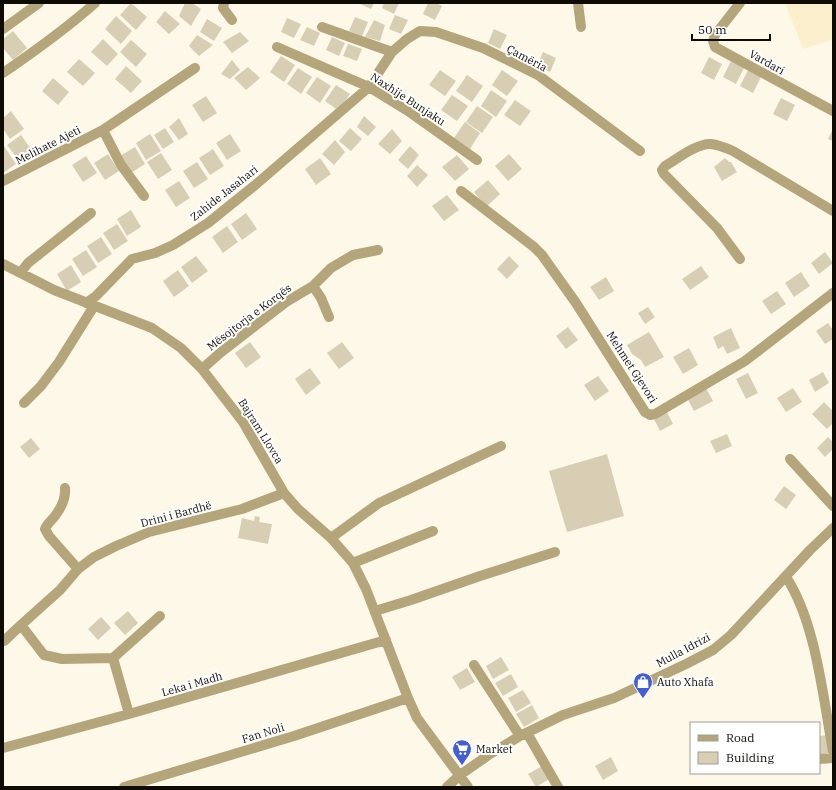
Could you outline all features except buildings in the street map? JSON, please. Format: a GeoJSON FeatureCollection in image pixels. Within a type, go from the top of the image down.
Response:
{"type":"FeatureCollection","features":[{"type":"Feature","properties":{"kind":"street"},"geometry":{"type":"LineString","coordinates":[[3,29],[39,3]]}},
{"type":"Feature","properties":{"kind":"street"},"geometry":{"type":"LineString","coordinates":[[3,73],[59,33],[95,3]]}},
{"type":"Feature","properties":{"kind":"street"},"geometry":{"type":"LineString","coordinates":[[224,3],[223,8],[232,20]]}},
{"type":"Feature","properties":{"kind":"street"},"geometry":{"type":"LineString","coordinates":[[578,3],[581,27]]}},
{"type":"Feature","properties":{"kind":"street","name":"Vardari"},"geometry":{"type":"LineString","coordinates":[[740,3],[714,36],[713,41],[715,47],[833,111]]}},
{"type":"Feature","properties":{"kind":"street"},"geometry":{"type":"LineString","coordinates":[[322,27],[392,52]]}},
{"type":"Feature","properties":{"kind":"street","name":"Çamëria"},"geometry":{"type":"LineString","coordinates":[[369,87],[392,52],[407,39],[420,31],[436,32],[483,48],[538,75],[640,150]]}},
{"type":"Feature","properties":{"kind":"street","name":"Naxhije Bunjaku"},"geometry":{"type":"LineString","coordinates":[[277,46],[369,87],[408,111],[477,160]]}},
{"type":"Feature","properties":{"kind":"street","name":"Melihate Ajeti"},"geometry":{"type":"LineString","coordinates":[[3,180],[103,130],[196,68]]}},
{"type":"Feature","properties":{"kind":"street","name":"Zahide Jasahari"},"geometry":{"type":"LineString","coordinates":[[90,305],[96,296],[132,259],[155,253],[173,245],[208,222],[254,186],[369,87]]}},
{"type":"Feature","properties":{"kind":"street"},"geometry":{"type":"LineString","coordinates":[[103,130],[121,165],[144,196]]}},
{"type":"Feature","properties":{"kind":"street"},"geometry":{"type":"LineString","coordinates":[[740,259],[717,228],[664,174],[662,170],[665,166],[700,145],[710,144],[733,151],[833,211]]}},
{"type":"Feature","properties":{"kind":"street","name":"Mehmet Gjevori"},"geometry":{"type":"LineString","coordinates":[[461,191],[534,247],[542,255],[576,303],[645,412],[650,415],[655,414],[745,361],[833,293]]}},
{"type":"Feature","properties":{"kind":"street"},"geometry":{"type":"LineString","coordinates":[[21,272],[28,263],[91,213]]}},
{"type":"Feature","properties":{"kind":"street","name":"Mësojtorja e Korqës"},"geometry":{"type":"LineString","coordinates":[[202,369],[220,353],[286,302],[313,286],[331,268],[353,255],[378,250]]}},
{"type":"Feature","properties":{"kind":"street","name":"Bajram Llovca"},"geometry":{"type":"LineString","coordinates":[[3,264],[54,290],[152,328],[181,348],[202,369],[243,422],[284,493],[298,510],[331,538],[353,563],[375,611],[417,718],[468,787]]}},
{"type":"Feature","properties":{"kind":"street"},"geometry":{"type":"LineString","coordinates":[[313,286],[321,298],[329,316]]}},
{"type":"Feature","properties":{"kind":"street"},"geometry":{"type":"LineString","coordinates":[[24,402],[41,386],[59,362],[90,305]]}},
{"type":"Feature","properties":{"kind":"street"},"geometry":{"type":"LineString","coordinates":[[331,538],[379,503],[501,446]]}},
{"type":"Feature","properties":{"kind":"street"},"geometry":{"type":"LineString","coordinates":[[790,459],[833,506]]}},
{"type":"Feature","properties":{"kind":"street"},"geometry":{"type":"LineString","coordinates":[[65,488],[66,495],[60,508],[56,516],[47,524],[45,529],[49,536],[78,569]]}},
{"type":"Feature","properties":{"kind":"street","name":"Drini i Bardhë"},"geometry":{"type":"LineString","coordinates":[[4,641],[60,590],[78,569],[94,557],[150,532],[242,509],[284,493]]}},
{"type":"Feature","properties":{"kind":"street","name":"Mulla Idrizi"},"geometry":{"type":"LineString","coordinates":[[447,787],[460,775],[490,754],[524,735],[563,715],[614,698],[712,650],[731,635],[810,550],[833,528]]}},
{"type":"Feature","properties":{"kind":"street"},"geometry":{"type":"LineString","coordinates":[[353,563],[433,531]]}},
{"type":"Feature","properties":{"kind":"street"},"geometry":{"type":"LineString","coordinates":[[375,611],[555,552]]}},
{"type":"Feature","properties":{"kind":"street"},"geometry":{"type":"LineString","coordinates":[[786,577],[794,589],[809,630],[820,679],[833,751]]}},
{"type":"Feature","properties":{"kind":"street"},"geometry":{"type":"LineString","coordinates":[[21,625],[44,655],[62,659],[113,658],[160,616]]}},
{"type":"Feature","properties":{"kind":"street","name":"Leka i Madh"},"geometry":{"type":"LineString","coordinates":[[3,748],[129,714],[386,640]]}},
{"type":"Feature","properties":{"kind":"street"},"geometry":{"type":"LineString","coordinates":[[113,658],[129,714]]}},
{"type":"Feature","properties":{"kind":"street"},"geometry":{"type":"LineString","coordinates":[[474,664],[524,735],[558,787]]}},
{"type":"Feature","properties":{"kind":"street","name":"Fan Noli"},"geometry":{"type":"LineString","coordinates":[[124,787],[294,736],[408,698]]}},
{"type":"Feature","properties":{"kind":"street"},"geometry":{"type":"LineString","coordinates":[[820,759],[833,758]]}},
{"type":"Feature","properties":{"kind":"shaded area"},"geometry":{"type":"Polygon","coordinates":[[[785,3],[833,3],[833,40],[803,49],[785,3]]]}},
{"type":"Feature","properties":{"kind":"place","name":"Auto Xhafa"},"geometry":{"type":"Point","coordinates":[643,699]}},
{"type":"Feature","properties":{"kind":"place","name":"Market"},"geometry":{"type":"Point","coordinates":[462,766]}}]}
